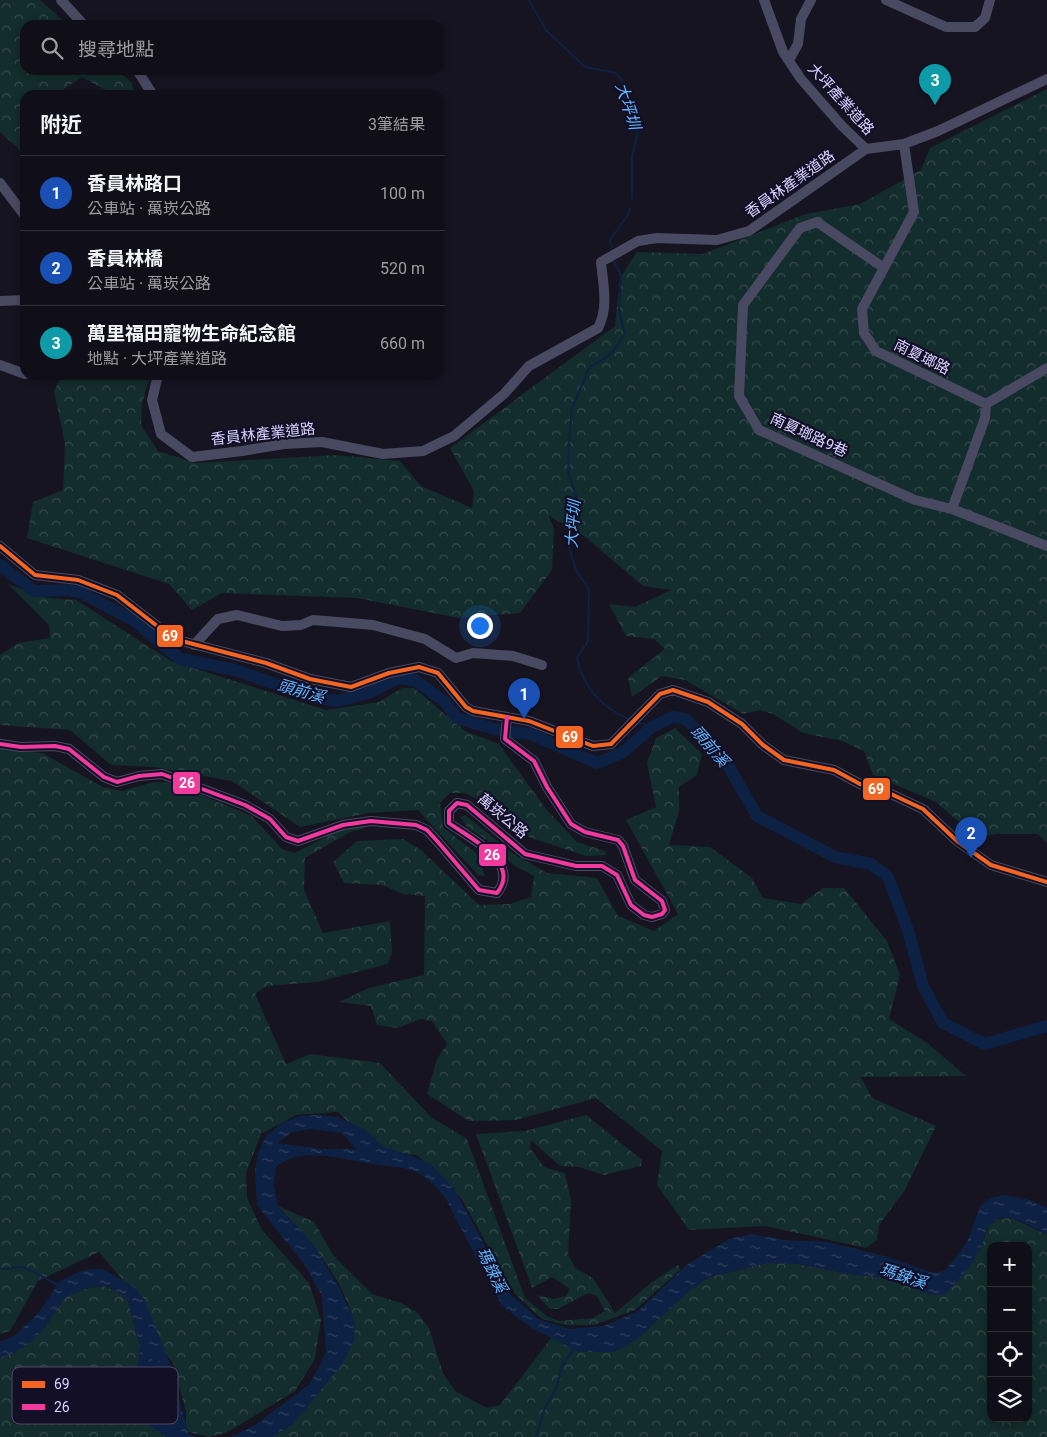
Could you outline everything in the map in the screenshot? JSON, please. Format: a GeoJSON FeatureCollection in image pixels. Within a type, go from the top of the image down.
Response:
{"type":"FeatureCollection","features":[{"type":"Feature","properties":{"kind":"street"},"geometry":{"type":"LineString","coordinates":[[62,0],[80,20]]}},
{"type":"Feature","properties":{"kind":"street","name":"大坪產業道路"},"geometry":{"type":"LineString","coordinates":[[764,0],[783,52],[802,79],[842,126],[866,149],[904,144],[938,131],[1047,79]]}},
{"type":"Feature","properties":{"kind":"street"},"geometry":{"type":"LineString","coordinates":[[789,60],[798,44],[801,19],[811,0]]}},
{"type":"Feature","properties":{"kind":"street"},"geometry":{"type":"LineString","coordinates":[[886,0],[946,27],[975,27],[985,18],[990,0]]}},
{"type":"Feature","properties":{"kind":"street"},"geometry":{"type":"LineString","coordinates":[[140,75],[150,90]]}},
{"type":"Feature","properties":{"kind":"street","name":"南夏瑯路"},"geometry":{"type":"LineString","coordinates":[[904,144],[914,212],[862,309],[864,333],[876,351],[986,404]]}},
{"type":"Feature","properties":{"kind":"street","name":"香員林產業道路"},"geometry":{"type":"LineString","coordinates":[[157,380],[152,400],[161,434],[192,457],[284,444],[322,442],[383,454],[423,451],[454,436],[504,394],[529,366],[598,328],[604,317],[601,262],[617,251],[638,240],[657,238],[717,240],[749,231],[866,149]]}},
{"type":"Feature","properties":{"kind":"street"},"geometry":{"type":"LineString","coordinates":[[0,183],[20,209]]}},
{"type":"Feature","properties":{"kind":"street","name":"南夏瑯路9巷"},"geometry":{"type":"LineString","coordinates":[[884,268],[817,222],[800,228],[743,305],[739,396],[759,430],[914,500],[952,508]]}},
{"type":"Feature","properties":{"kind":"street"},"geometry":{"type":"LineString","coordinates":[[0,301],[20,300]]}},
{"type":"Feature","properties":{"kind":"street"},"geometry":{"type":"LineString","coordinates":[[0,365],[20,372]]}},
{"type":"Feature","properties":{"kind":"street"},"geometry":{"type":"LineString","coordinates":[[1047,368],[986,404],[985,418],[952,508],[1047,546]]}},
{"type":"Feature","properties":{"kind":"street"},"geometry":{"type":"LineString","coordinates":[[0,546],[35,575],[78,580],[116,595],[174,639],[266,663],[310,679],[351,687],[389,673],[419,667],[438,673],[466,706],[473,711],[529,721],[593,746],[611,744],[660,694],[673,690],[708,702],[742,724],[762,745],[784,760],[834,770],[860,784],[923,809],[957,841],[991,865],[1047,882]]}},
{"type":"Feature","properties":{"kind":"street"},"geometry":{"type":"LineString","coordinates":[[194,645],[218,619],[237,615],[282,626],[301,625],[313,620],[350,622],[402,631],[425,639],[456,658],[473,653],[513,656],[542,665]]}},
{"type":"Feature","properties":{"kind":"street","name":"萬崁公路"},"geometry":{"type":"LineString","coordinates":[[0,744],[21,748],[56,746],[69,749],[104,777],[117,782],[145,775],[162,774],[245,805],[270,819],[286,837],[298,841],[311,838],[343,824],[371,821],[416,825],[426,830],[438,842],[479,890],[497,893],[504,885],[505,876],[500,864],[485,845],[449,823],[449,811],[457,803],[467,805],[525,854],[576,866],[602,866],[617,875],[631,905],[644,915],[652,917],[662,914],[664,910],[662,902],[635,880],[624,846],[618,840],[585,832],[571,824],[547,788],[534,761],[505,739],[507,717]]}},
{"type":"Feature","properties":{"kind":"green space"},"geometry":{"type":"Polygon","coordinates":[[[0,0],[40,0],[62,20],[20,20],[20,75],[123,75],[132,83],[133,90],[106,90],[82,77],[62,90],[20,90],[20,151],[0,132],[0,0]]]}},
{"type":"Feature","properties":{"kind":"green space"},"geometry":{"type":"Polygon","coordinates":[[[1047,89],[1047,843],[1038,834],[997,834],[976,837],[936,802],[873,775],[864,751],[842,741],[803,733],[773,714],[760,710],[743,714],[685,680],[662,676],[632,697],[628,678],[665,649],[654,639],[626,636],[609,604],[635,607],[671,590],[643,586],[584,536],[549,516],[554,529],[552,570],[520,613],[459,618],[357,598],[222,593],[192,610],[169,584],[27,538],[33,502],[63,490],[65,444],[54,391],[60,380],[149,380],[142,404],[141,425],[158,451],[196,463],[336,455],[400,461],[421,486],[472,508],[474,491],[450,448],[615,326],[620,278],[637,252],[703,254],[806,214],[860,204],[921,170],[930,148],[1047,89]]]}},
{"type":"Feature","properties":{"kind":"green space"},"geometry":{"type":"Polygon","coordinates":[[[8,584],[48,598],[76,600],[171,661],[326,710],[379,702],[402,688],[414,688],[465,731],[499,744],[546,809],[577,842],[605,851],[606,855],[586,856],[529,837],[477,799],[464,793],[450,793],[440,803],[443,827],[478,855],[485,876],[478,875],[418,810],[369,813],[300,827],[232,781],[154,767],[111,765],[70,730],[0,725],[0,655],[18,643],[50,638],[49,625],[8,584]]]}},
{"type":"Feature","properties":{"kind":"green space"},"geometry":{"type":"Polygon","coordinates":[[[675,728],[702,754],[697,775],[679,787],[679,811],[669,845],[710,847],[752,878],[763,898],[801,904],[823,888],[844,888],[887,941],[900,975],[889,1019],[927,1043],[966,1076],[861,1077],[872,1098],[936,1126],[905,1190],[879,1225],[877,1240],[866,1248],[765,1226],[689,1230],[657,1185],[662,1151],[596,1098],[516,1120],[469,1121],[427,1094],[437,1059],[447,1044],[432,1021],[421,1019],[397,1028],[377,1025],[371,1006],[339,1002],[369,988],[424,975],[425,896],[403,894],[382,885],[344,883],[333,862],[357,841],[403,839],[421,850],[479,905],[510,904],[531,897],[534,876],[513,865],[500,849],[467,827],[460,817],[465,815],[514,854],[547,873],[597,878],[618,916],[654,931],[678,914],[626,820],[656,807],[647,763],[656,738],[675,728]]]}},
{"type":"Feature","properties":{"kind":"green space"},"geometry":{"type":"Polygon","coordinates":[[[0,749],[42,753],[103,787],[122,791],[154,782],[172,783],[252,816],[282,849],[295,853],[343,828],[364,827],[363,829],[350,832],[305,858],[304,890],[323,933],[390,921],[392,952],[388,964],[317,982],[267,986],[255,994],[286,1064],[310,1054],[380,1063],[431,1117],[467,1139],[525,1298],[548,1317],[560,1321],[593,1318],[605,1311],[597,1296],[588,1293],[558,1309],[550,1309],[537,1295],[553,1299],[566,1296],[570,1289],[552,1277],[532,1288],[476,1134],[525,1131],[586,1115],[642,1160],[641,1166],[604,1175],[579,1167],[560,1166],[531,1140],[530,1148],[544,1167],[565,1173],[571,1201],[568,1254],[575,1268],[593,1278],[615,1313],[652,1282],[678,1265],[680,1270],[635,1310],[594,1325],[565,1325],[542,1319],[515,1294],[461,1198],[417,1155],[377,1150],[338,1112],[296,1115],[261,1134],[246,1173],[247,1198],[262,1230],[309,1283],[321,1320],[315,1359],[295,1391],[226,1433],[208,1437],[186,1431],[186,1411],[178,1383],[178,1367],[173,1367],[172,1362],[144,1329],[133,1292],[99,1252],[38,1281],[10,1331],[0,1334],[0,749]]]}},
{"type":"Feature","properties":{"kind":"green space"},"geometry":{"type":"Polygon","coordinates":[[[278,1206],[314,1222],[333,1255],[372,1294],[401,1303],[417,1312],[429,1328],[443,1373],[455,1391],[487,1408],[500,1405],[552,1337],[580,1352],[710,1277],[767,1263],[798,1264],[850,1274],[879,1277],[935,1295],[980,1250],[989,1225],[997,1219],[1012,1218],[1047,1235],[1047,1437],[272,1437],[293,1424],[354,1340],[353,1322],[348,1303],[329,1267],[278,1206]]]}},
{"type":"Feature","properties":{"kind":"green space"},"geometry":{"type":"Polygon","coordinates":[[[103,1286],[121,1293],[128,1301],[140,1346],[138,1367],[12,1367],[12,1424],[149,1424],[166,1437],[0,1437],[0,1357],[17,1350],[31,1341],[48,1323],[64,1298],[75,1292],[103,1286]]]}},
{"type":"Feature","properties":{"kind":"water","name":"瑪鋉溪"},"geometry":{"type":"Polygon","coordinates":[[[300,1116],[337,1117],[364,1129],[384,1147],[430,1164],[454,1188],[511,1295],[538,1319],[570,1329],[604,1326],[638,1311],[688,1264],[729,1239],[752,1234],[784,1240],[827,1242],[888,1257],[933,1273],[944,1271],[967,1242],[980,1207],[990,1198],[1005,1195],[1030,1200],[1047,1208],[1047,1235],[1018,1220],[1011,1218],[996,1219],[988,1227],[980,1250],[973,1262],[946,1294],[935,1295],[879,1277],[850,1274],[798,1264],[767,1263],[710,1277],[693,1288],[636,1340],[614,1352],[580,1352],[531,1328],[502,1306],[444,1196],[425,1177],[406,1169],[333,1157],[309,1155],[297,1157],[276,1167],[274,1185],[278,1206],[314,1245],[341,1291],[355,1324],[354,1340],[344,1362],[293,1424],[272,1437],[231,1437],[255,1425],[310,1384],[326,1352],[322,1296],[304,1264],[257,1205],[255,1171],[258,1153],[266,1136],[282,1123],[300,1116]],[[311,1129],[292,1132],[278,1143],[321,1149],[356,1149],[342,1133],[311,1129]]]}},
{"type":"Feature","properties":{"kind":"water"},"geometry":{"type":"Polygon","coordinates":[[[103,1269],[134,1287],[144,1299],[171,1367],[138,1367],[140,1346],[128,1301],[121,1293],[103,1286],[87,1288],[65,1297],[44,1329],[31,1342],[14,1353],[0,1357],[0,1342],[14,1336],[39,1312],[60,1281],[79,1272],[103,1269]]]}},
{"type":"Feature","properties":{"kind":"water"},"geometry":{"type":"Polygon","coordinates":[[[178,1394],[188,1433],[195,1437],[166,1437],[149,1424],[158,1424],[172,1429],[171,1424],[178,1424],[178,1394]]]}},
{"type":"Feature","properties":{"kind":"waterway","name":"大坪圳"},"geometry":{"type":"LineString","coordinates":[[529,0],[546,30],[585,67],[616,73],[622,81],[625,106],[634,119],[638,133],[632,156],[632,199]]}},
{"type":"Feature","properties":{"kind":"waterway","name":"大坪圳"},"geometry":{"type":"LineString","coordinates":[[612,247],[610,240],[627,216],[630,208]]}},
{"type":"Feature","properties":{"kind":"waterway","name":"大坪圳"},"geometry":{"type":"LineString","coordinates":[[614,261],[621,275],[619,312],[625,333],[612,353],[589,368],[572,409],[568,456],[569,475],[578,502],[569,528],[569,548],[577,572],[589,589],[588,641],[577,658],[583,678],[602,702],[610,709],[629,719]]}},
{"type":"Feature","properties":{"kind":"waterway","name":"頭前溪"},"geometry":{"type":"LineString","coordinates":[[0,565],[34,591],[66,590],[80,592],[133,620],[180,659],[235,670],[316,698],[338,701],[369,693],[398,678],[415,680],[445,702],[457,718],[494,729],[533,735],[597,763],[622,753],[652,727],[672,717],[686,719],[726,762],[757,816],[835,857],[871,864],[888,877],[908,930],[923,986],[943,1023],[984,1044],[1047,1026]]}},
{"type":"Feature","properties":{"kind":"waterway","name":"大坪圳"},"geometry":{"type":"LineString","coordinates":[[641,723],[652,727]]}},
{"type":"Feature","properties":{"kind":"waterway"},"geometry":{"type":"LineString","coordinates":[[0,1269],[24,1267],[58,1285]]}},
{"type":"Feature","properties":{"kind":"waterway"},"geometry":{"type":"LineString","coordinates":[[536,1437],[544,1410],[557,1387],[561,1368],[574,1348]]}},
{"type":"Feature","properties":{"kind":"waterway","name":"瑪鋉溪"},"geometry":{"type":"LineString","coordinates":[[166,1424],[167,1428],[175,1437]]}},
{"type":"Feature","properties":{"kind":"transit line","name":"69"},"geometry":{"type":"LineString","coordinates":[[0,546],[35,575],[78,580],[117,595],[174,639],[266,663],[310,679],[351,687],[389,673],[419,667],[438,673],[466,707],[473,711],[529,721],[593,746],[611,744],[660,694],[673,690],[708,702],[742,724],[763,745],[784,760],[834,770],[860,784],[891,794],[923,809],[957,841],[991,865],[1047,882]]}},
{"type":"Feature","properties":{"kind":"transit line","name":"26"},"geometry":{"type":"LineString","coordinates":[[0,744],[21,747],[55,746],[69,749],[104,777],[117,782],[139,776],[162,774],[245,805],[270,819],[286,837],[298,841],[343,825],[371,821],[416,825],[427,830],[479,890],[497,893],[503,882],[503,871],[498,861],[480,844],[449,823],[449,811],[457,803],[467,805],[525,854],[576,866],[602,866],[617,875],[631,905],[644,915],[652,917],[662,914],[665,910],[662,901],[635,880],[623,846],[618,840],[585,832],[571,824],[547,787],[534,761],[505,739],[507,717]]}},
{"type":"Feature","properties":{"kind":"place","name":"萬里福田寵物生命紀念館"},"geometry":{"type":"Point","coordinates":[935,105]}},
{"type":"Feature","properties":{"kind":"place","name":"香員林路口"},"geometry":{"type":"Point","coordinates":[524,719]}},
{"type":"Feature","properties":{"kind":"place","name":"香員林橋"},"geometry":{"type":"Point","coordinates":[971,858]}}]}
